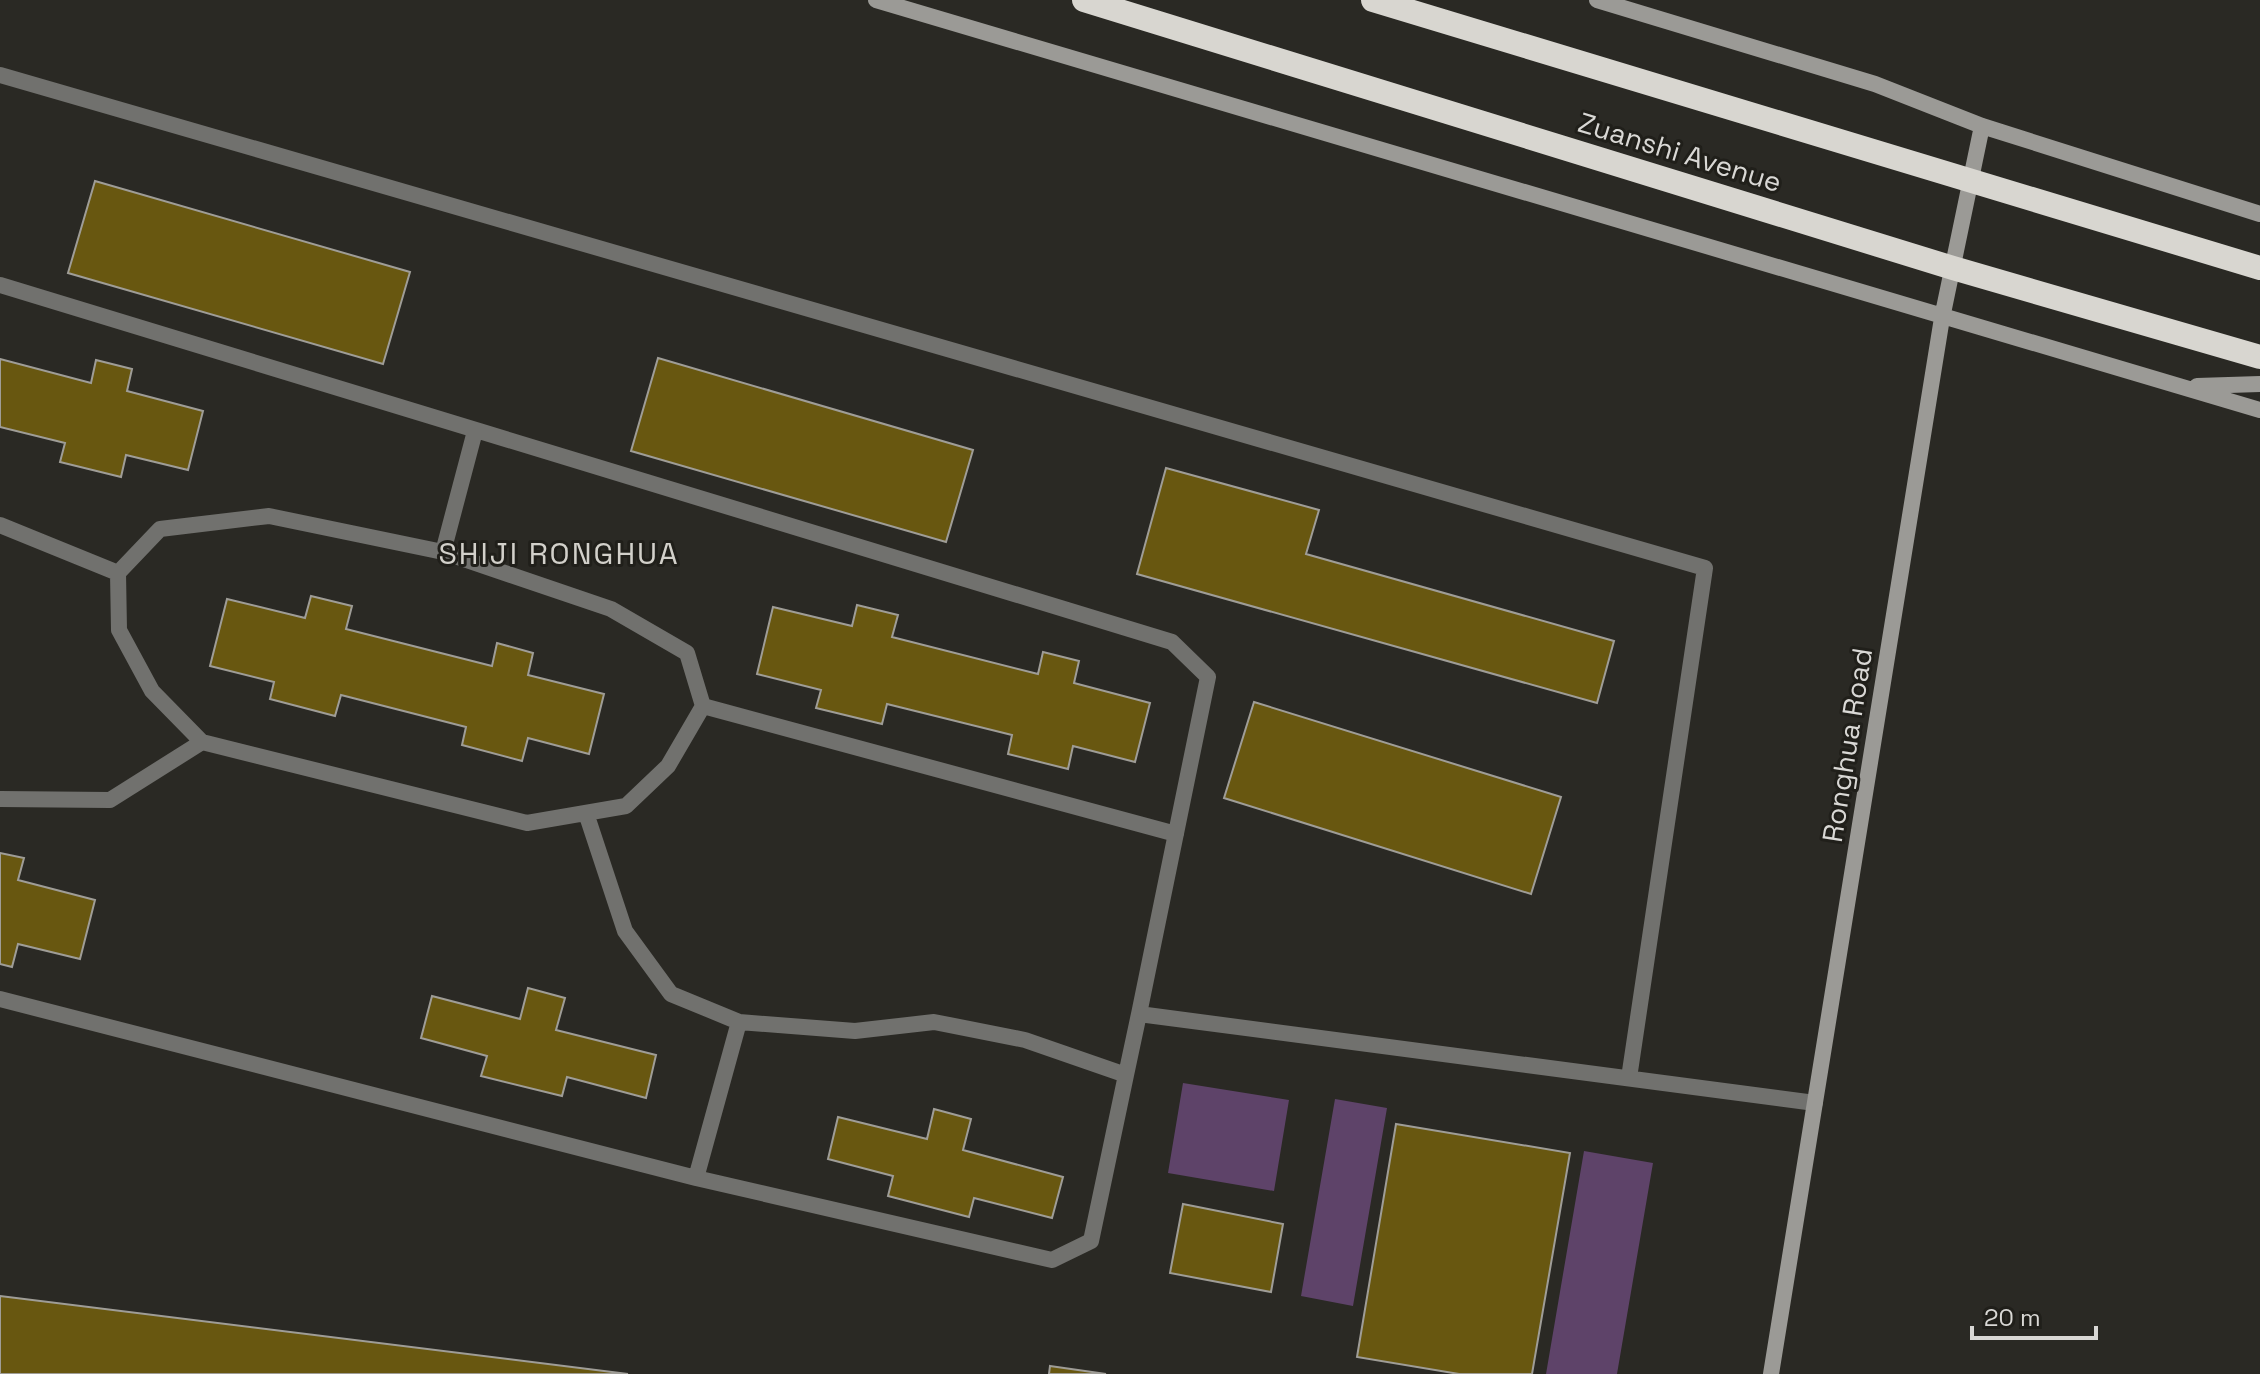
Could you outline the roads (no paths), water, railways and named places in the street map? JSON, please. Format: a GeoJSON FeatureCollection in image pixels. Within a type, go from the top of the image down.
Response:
{"type":"FeatureCollection","features":[{"type":"Feature","properties":{"kind":"highway","name":"Zuanshi Avenue"},"geometry":{"type":"LineString","coordinates":[[1084,0],[1953,268],[2260,357]]}},
{"type":"Feature","properties":{"kind":"highway","name":"Zuanshi Avenue"},"geometry":{"type":"LineString","coordinates":[[1373,0],[1404,4],[1970,182],[2260,268]]}},
{"type":"Feature","properties":{"kind":"street"},"geometry":{"type":"LineString","coordinates":[[876,0],[2260,410]]}},
{"type":"Feature","properties":{"kind":"street"},"geometry":{"type":"LineString","coordinates":[[1597,0],[1875,84],[1982,126],[2260,214]]}},
{"type":"Feature","properties":{"kind":"street","name":"Ronghua Road"},"geometry":{"type":"LineString","coordinates":[[1771,1374],[1942,318],[1982,126]]}},
{"type":"Feature","properties":{"kind":"street"},"geometry":{"type":"LineString","coordinates":[[2180,387],[2260,384]]}},
{"type":"Feature","properties":{"kind":"lane"},"geometry":{"type":"LineString","coordinates":[[0,75],[1705,568],[1629,1078]]}},
{"type":"Feature","properties":{"kind":"lane"},"geometry":{"type":"LineString","coordinates":[[0,285],[1172,642],[1208,677],[1091,1241],[1052,1260],[696,1178],[0,999]]}},
{"type":"Feature","properties":{"kind":"lane"},"geometry":{"type":"LineString","coordinates":[[443,552],[475,431]]}},
{"type":"Feature","properties":{"kind":"lane"},"geometry":{"type":"LineString","coordinates":[[269,516],[443,552],[611,609],[687,653],[703,706],[668,766],[626,806],[527,823],[202,742],[152,691],[119,630],[118,573],[160,529],[269,516]]}},
{"type":"Feature","properties":{"kind":"lane"},"geometry":{"type":"LineString","coordinates":[[0,525],[118,573]]}},
{"type":"Feature","properties":{"kind":"lane"},"geometry":{"type":"LineString","coordinates":[[703,706],[1176,834]]}},
{"type":"Feature","properties":{"kind":"lane"},"geometry":{"type":"LineString","coordinates":[[0,799],[110,800],[202,742]]}},
{"type":"Feature","properties":{"kind":"lane"},"geometry":{"type":"LineString","coordinates":[[586,813],[625,931],[671,994],[739,1022],[855,1031],[934,1022],[1025,1040],[1126,1075]]}},
{"type":"Feature","properties":{"kind":"lane"},"geometry":{"type":"LineString","coordinates":[[1139,1014],[1815,1103]]}},
{"type":"Feature","properties":{"kind":"lane"},"geometry":{"type":"LineString","coordinates":[[696,1178],[739,1022]]}},
{"type":"Feature","properties":{"kind":"district","name":"SHIJI RONGHUA"},"geometry":{"type":"Point","coordinates":[559,554]}}]}
